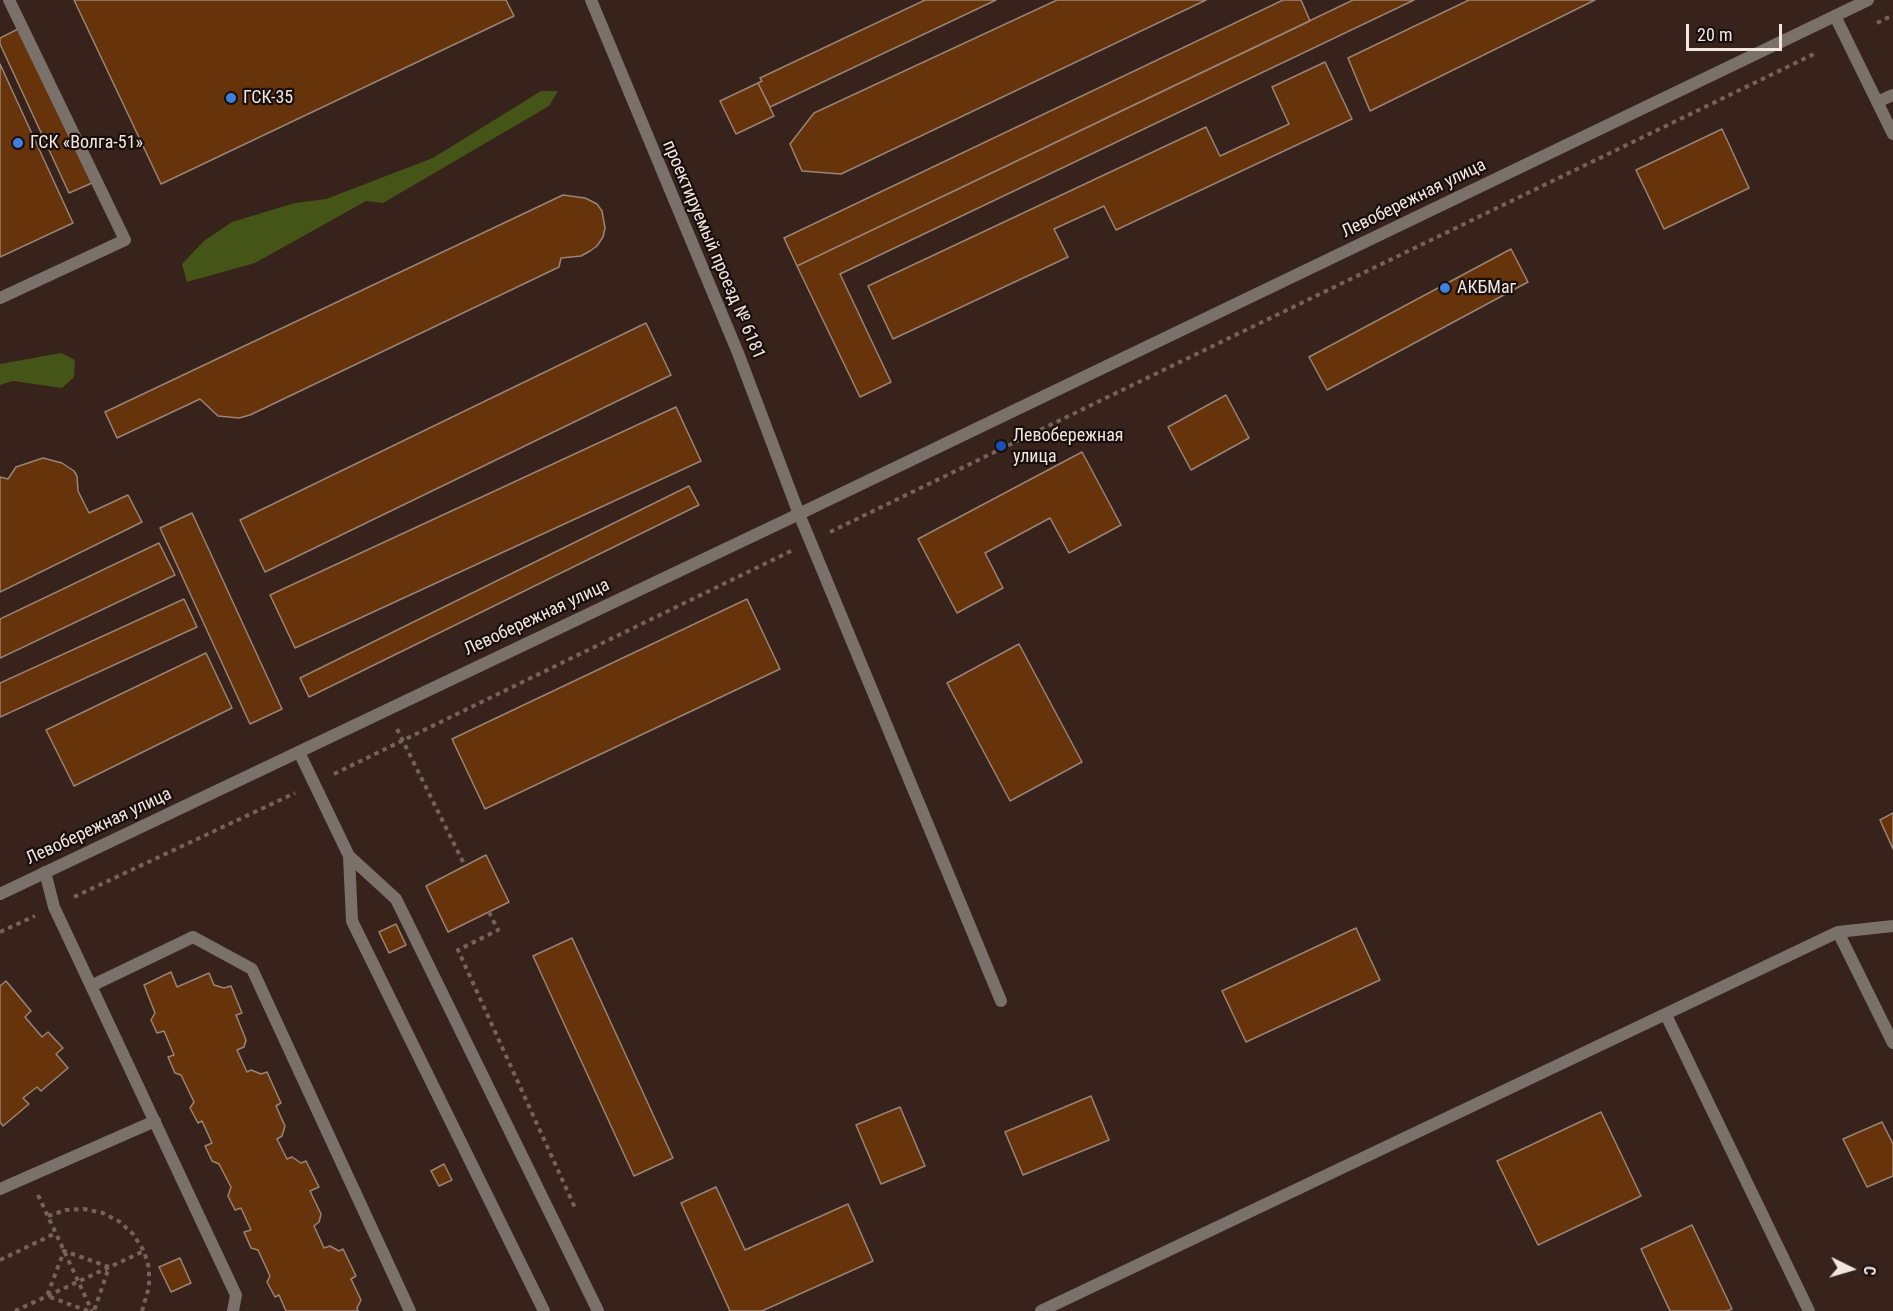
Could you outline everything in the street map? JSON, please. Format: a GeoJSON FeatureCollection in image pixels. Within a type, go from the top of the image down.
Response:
{"type":"FeatureCollection","features":[{"type":"Feature","properties":{"kind":"street"},"geometry":{"type":"LineString","coordinates":[[0,298],[124,240],[9,0]]}},
{"type":"Feature","properties":{"kind":"street","name":"проектируемый проезд № 6181"},"geometry":{"type":"LineString","coordinates":[[591,0],[738,354],[810,542],[1001,1001]]}},
{"type":"Feature","properties":{"kind":"street","name":"Левобережная улица"},"geometry":{"type":"LineString","coordinates":[[0,894],[799,514],[1868,0]]}},
{"type":"Feature","properties":{"kind":"street"},"geometry":{"type":"LineString","coordinates":[[1835,16],[1893,134]]}},
{"type":"Feature","properties":{"kind":"street"},"geometry":{"type":"LineString","coordinates":[[1877,102],[1893,95]]}},
{"type":"Feature","properties":{"kind":"street"},"geometry":{"type":"LineString","coordinates":[[299,752],[349,856],[396,899],[598,1311]]}},
{"type":"Feature","properties":{"kind":"street"},"geometry":{"type":"LineString","coordinates":[[349,856],[352,921],[544,1311]]}},
{"type":"Feature","properties":{"kind":"street"},"geometry":{"type":"LineString","coordinates":[[45,872],[54,907],[236,1295],[233,1311]]}},
{"type":"Feature","properties":{"kind":"street"},"geometry":{"type":"LineString","coordinates":[[1041,1311],[1838,932],[1893,926]]}},
{"type":"Feature","properties":{"kind":"street"},"geometry":{"type":"LineString","coordinates":[[1838,932],[1893,1043]]}},
{"type":"Feature","properties":{"kind":"street"},"geometry":{"type":"LineString","coordinates":[[91,986],[193,937],[252,969],[410,1311]]}},
{"type":"Feature","properties":{"kind":"street"},"geometry":{"type":"LineString","coordinates":[[1666,1015],[1809,1311]]}},
{"type":"Feature","properties":{"kind":"street"},"geometry":{"type":"LineString","coordinates":[[0,1189],[155,1121]]}},
{"type":"Feature","properties":{"kind":"path"},"geometry":{"type":"LineString","coordinates":[[0,932],[315,784],[1893,15]]}},
{"type":"Feature","properties":{"kind":"path"},"geometry":{"type":"LineString","coordinates":[[388,709],[465,866]]}},
{"type":"Feature","properties":{"kind":"path"},"geometry":{"type":"LineString","coordinates":[[489,912],[498,930],[458,950],[579,1215]]}},
{"type":"Feature","properties":{"kind":"path"},"geometry":{"type":"LineString","coordinates":[[30,1176],[91,1311]]}},
{"type":"Feature","properties":{"kind":"path"},"geometry":{"type":"LineString","coordinates":[[48,1216],[66,1210],[84,1209],[103,1213],[120,1222],[133,1234],[144,1251],[149,1268],[149,1287],[142,1311]]}},
{"type":"Feature","properties":{"kind":"path"},"geometry":{"type":"LineString","coordinates":[[0,1260],[56,1233]]}},
{"type":"Feature","properties":{"kind":"path"},"geometry":{"type":"LineString","coordinates":[[64,1251],[109,1267]]}},
{"type":"Feature","properties":{"kind":"path"},"geometry":{"type":"LineString","coordinates":[[47,1296],[64,1251]]}},
{"type":"Feature","properties":{"kind":"path"},"geometry":{"type":"LineString","coordinates":[[15,1311],[144,1251]]}},
{"type":"Feature","properties":{"kind":"path"},"geometry":{"type":"LineString","coordinates":[[91,1311],[109,1267]]}},
{"type":"Feature","properties":{"kind":"path"},"geometry":{"type":"LineString","coordinates":[[47,1296],[91,1311]]}},
{"type":"Feature","properties":{"kind":"green space"},"geometry":{"type":"Polygon","coordinates":[[[541,91],[558,91],[549,106],[383,203],[366,201],[255,263],[187,282],[182,264],[204,241],[232,222],[295,203],[326,199],[433,158],[541,91]]]}},
{"type":"Feature","properties":{"kind":"green space"},"geometry":{"type":"Polygon","coordinates":[[[61,353],[75,360],[74,377],[62,388],[13,381],[0,385],[0,364],[61,353]]]}},
{"type":"Feature","properties":{"kind":"building","name":"ГСК-35"},"geometry":{"type":"Polygon","coordinates":[[[74,0],[506,0],[514,16],[161,184],[74,0]]]}},
{"type":"Feature","properties":{"kind":"building"},"geometry":{"type":"Polygon","coordinates":[[[925,0],[996,0],[770,107],[758,83],[762,81],[760,78],[925,0]]]}},
{"type":"Feature","properties":{"kind":"building"},"geometry":{"type":"Polygon","coordinates":[[[1057,0],[1206,0],[841,174],[802,171],[790,144],[814,113],[1057,0]]]}},
{"type":"Feature","properties":{"kind":"building"},"geometry":{"type":"Polygon","coordinates":[[[1283,0],[1301,0],[1310,21],[797,266],[784,238],[1283,0]]]}},
{"type":"Feature","properties":{"kind":"building"},"geometry":{"type":"Polygon","coordinates":[[[1353,0],[1414,0],[840,274],[891,382],[860,397],[797,266],[1353,0]]]}},
{"type":"Feature","properties":{"kind":"building"},"geometry":{"type":"Polygon","coordinates":[[[1469,0],[1595,0],[1370,111],[1348,58],[1469,0]]]}},
{"type":"Feature","properties":{"kind":"building"},"geometry":{"type":"Polygon","coordinates":[[[20,28],[92,183],[69,193],[0,44],[0,38],[20,28]]]}},
{"type":"Feature","properties":{"kind":"building"},"geometry":{"type":"Polygon","coordinates":[[[1325,62],[1352,119],[1116,230],[1104,206],[1054,229],[1068,257],[893,339],[868,286],[1206,127],[1220,156],[1289,124],[1272,87],[1325,62]]]}},
{"type":"Feature","properties":{"kind":"building","name":"ГСК «Волга-51»"},"geometry":{"type":"Polygon","coordinates":[[[0,64],[73,223],[0,257],[0,64]]]}},
{"type":"Feature","properties":{"kind":"building"},"geometry":{"type":"Polygon","coordinates":[[[758,83],[774,116],[736,134],[720,101],[758,83]]]}},
{"type":"Feature","properties":{"kind":"building"},"geometry":{"type":"Polygon","coordinates":[[[1722,129],[1749,188],[1664,229],[1636,170],[1722,129]]]}},
{"type":"Feature","properties":{"kind":"building"},"geometry":{"type":"Polygon","coordinates":[[[563,195],[585,198],[597,204],[602,211],[605,228],[603,237],[597,246],[581,256],[561,258],[559,267],[250,415],[239,418],[218,416],[200,399],[117,438],[105,412],[563,195]]]}},
{"type":"Feature","properties":{"kind":"building"},"geometry":{"type":"Polygon","coordinates":[[[1511,249],[1528,282],[1327,390],[1309,357],[1511,249]]]}},
{"type":"Feature","properties":{"kind":"building"},"geometry":{"type":"Polygon","coordinates":[[[646,323],[671,375],[265,572],[240,520],[646,323]]]}},
{"type":"Feature","properties":{"kind":"building"},"geometry":{"type":"Polygon","coordinates":[[[1226,395],[1249,438],[1191,470],[1168,427],[1226,395]]]}},
{"type":"Feature","properties":{"kind":"building"},"geometry":{"type":"Polygon","coordinates":[[[676,407],[701,461],[295,648],[270,595],[676,407]]]}},
{"type":"Feature","properties":{"kind":"building"},"geometry":{"type":"Polygon","coordinates":[[[1082,452],[1121,525],[1069,553],[1050,518],[985,553],[1003,588],[957,613],[918,539],[1082,452]]]}},
{"type":"Feature","properties":{"kind":"building"},"geometry":{"type":"Polygon","coordinates":[[[43,458],[62,463],[74,471],[77,476],[78,491],[89,513],[128,495],[142,522],[0,592],[0,477],[8,479],[16,467],[43,458]]]}},
{"type":"Feature","properties":{"kind":"building"},"geometry":{"type":"Polygon","coordinates":[[[689,486],[699,505],[309,697],[300,678],[689,486]]]}},
{"type":"Feature","properties":{"kind":"building"},"geometry":{"type":"Polygon","coordinates":[[[192,513],[282,709],[250,724],[160,528],[192,513]]]}},
{"type":"Feature","properties":{"kind":"building"},"geometry":{"type":"Polygon","coordinates":[[[159,543],[175,575],[0,658],[0,619],[159,543]]]}},
{"type":"Feature","properties":{"kind":"building"},"geometry":{"type":"Polygon","coordinates":[[[184,599],[197,627],[0,717],[0,683],[184,599]]]}},
{"type":"Feature","properties":{"kind":"building"},"geometry":{"type":"Polygon","coordinates":[[[747,599],[780,669],[485,809],[452,739],[747,599]]]}},
{"type":"Feature","properties":{"kind":"building"},"geometry":{"type":"Polygon","coordinates":[[[1019,644],[1082,762],[1010,801],[947,683],[1019,644]]]}},
{"type":"Feature","properties":{"kind":"building"},"geometry":{"type":"Polygon","coordinates":[[[206,653],[232,708],[74,786],[46,730],[206,653]]]}},
{"type":"Feature","properties":{"kind":"building"},"geometry":{"type":"Polygon","coordinates":[[[1893,813],[1893,849],[1880,820],[1893,813]]]}},
{"type":"Feature","properties":{"kind":"building"},"geometry":{"type":"Polygon","coordinates":[[[486,855],[509,902],[448,932],[426,886],[486,855]]]}},
{"type":"Feature","properties":{"kind":"building"},"geometry":{"type":"Polygon","coordinates":[[[396,924],[406,945],[389,953],[379,932],[396,924]]]}},
{"type":"Feature","properties":{"kind":"building"},"geometry":{"type":"Polygon","coordinates":[[[1356,928],[1380,980],[1246,1042],[1222,991],[1356,928]]]}},
{"type":"Feature","properties":{"kind":"building"},"geometry":{"type":"Polygon","coordinates":[[[572,938],[673,1158],[634,1176],[533,956],[572,938]]]}},
{"type":"Feature","properties":{"kind":"building"},"geometry":{"type":"Polygon","coordinates":[[[171,972],[177,987],[209,973],[214,985],[224,988],[231,986],[242,1013],[236,1015],[246,1040],[244,1047],[237,1050],[247,1072],[251,1070],[261,1074],[267,1072],[281,1103],[276,1106],[285,1126],[282,1136],[277,1139],[287,1159],[292,1157],[301,1163],[306,1161],[319,1187],[310,1191],[321,1214],[319,1222],[314,1226],[324,1248],[330,1246],[339,1251],[343,1249],[356,1276],[351,1279],[361,1300],[358,1311],[286,1311],[279,1295],[275,1297],[267,1282],[270,1276],[258,1250],[251,1248],[244,1232],[251,1230],[241,1208],[235,1210],[228,1196],[231,1187],[219,1164],[212,1161],[205,1146],[212,1143],[202,1121],[198,1123],[190,1108],[194,1102],[181,1075],[175,1073],[168,1057],[174,1055],[164,1031],[157,1033],[151,1020],[155,1013],[144,985],[171,972]]]}},
{"type":"Feature","properties":{"kind":"building"},"geometry":{"type":"Polygon","coordinates":[[[6,981],[31,1011],[25,1017],[42,1037],[48,1032],[63,1048],[56,1054],[68,1068],[41,1091],[37,1087],[23,1098],[29,1104],[3,1126],[0,1122],[0,986],[6,981]]]}},
{"type":"Feature","properties":{"kind":"building"},"geometry":{"type":"Polygon","coordinates":[[[1091,1096],[1109,1140],[1023,1175],[1005,1132],[1091,1096]]]}},
{"type":"Feature","properties":{"kind":"building"},"geometry":{"type":"Polygon","coordinates":[[[900,1107],[925,1166],[881,1184],[856,1125],[900,1107]]]}},
{"type":"Feature","properties":{"kind":"building"},"geometry":{"type":"Polygon","coordinates":[[[1601,1112],[1641,1196],[1538,1245],[1497,1161],[1601,1112]]]}},
{"type":"Feature","properties":{"kind":"building"},"geometry":{"type":"Polygon","coordinates":[[[1882,1122],[1893,1144],[1893,1176],[1867,1187],[1843,1139],[1882,1122]]]}},
{"type":"Feature","properties":{"kind":"building"},"geometry":{"type":"Polygon","coordinates":[[[444,1164],[452,1180],[439,1186],[431,1171],[444,1164]]]}},
{"type":"Feature","properties":{"kind":"building"},"geometry":{"type":"Polygon","coordinates":[[[716,1187],[745,1250],[848,1204],[873,1261],[762,1311],[730,1311],[681,1203],[716,1187]]]}},
{"type":"Feature","properties":{"kind":"building"},"geometry":{"type":"Polygon","coordinates":[[[1692,1225],[1732,1309],[1727,1311],[1670,1311],[1641,1249],[1692,1225]]]}},
{"type":"Feature","properties":{"kind":"building"},"geometry":{"type":"Polygon","coordinates":[[[180,1258],[191,1283],[171,1292],[159,1267],[180,1258]]]}},
{"type":"Feature","properties":{"kind":"place","name":"ГСК-35"},"geometry":{"type":"Point","coordinates":[231,98]}},
{"type":"Feature","properties":{"kind":"place","name":"ГСК «Волга-51»"},"geometry":{"type":"Point","coordinates":[18,143]}},
{"type":"Feature","properties":{"kind":"place","name":"АКБМаг"},"geometry":{"type":"Point","coordinates":[1445,288]}},
{"type":"Feature","properties":{"kind":"place","name":"Левобережная улица"},"geometry":{"type":"Point","coordinates":[1001,446]}}]}
